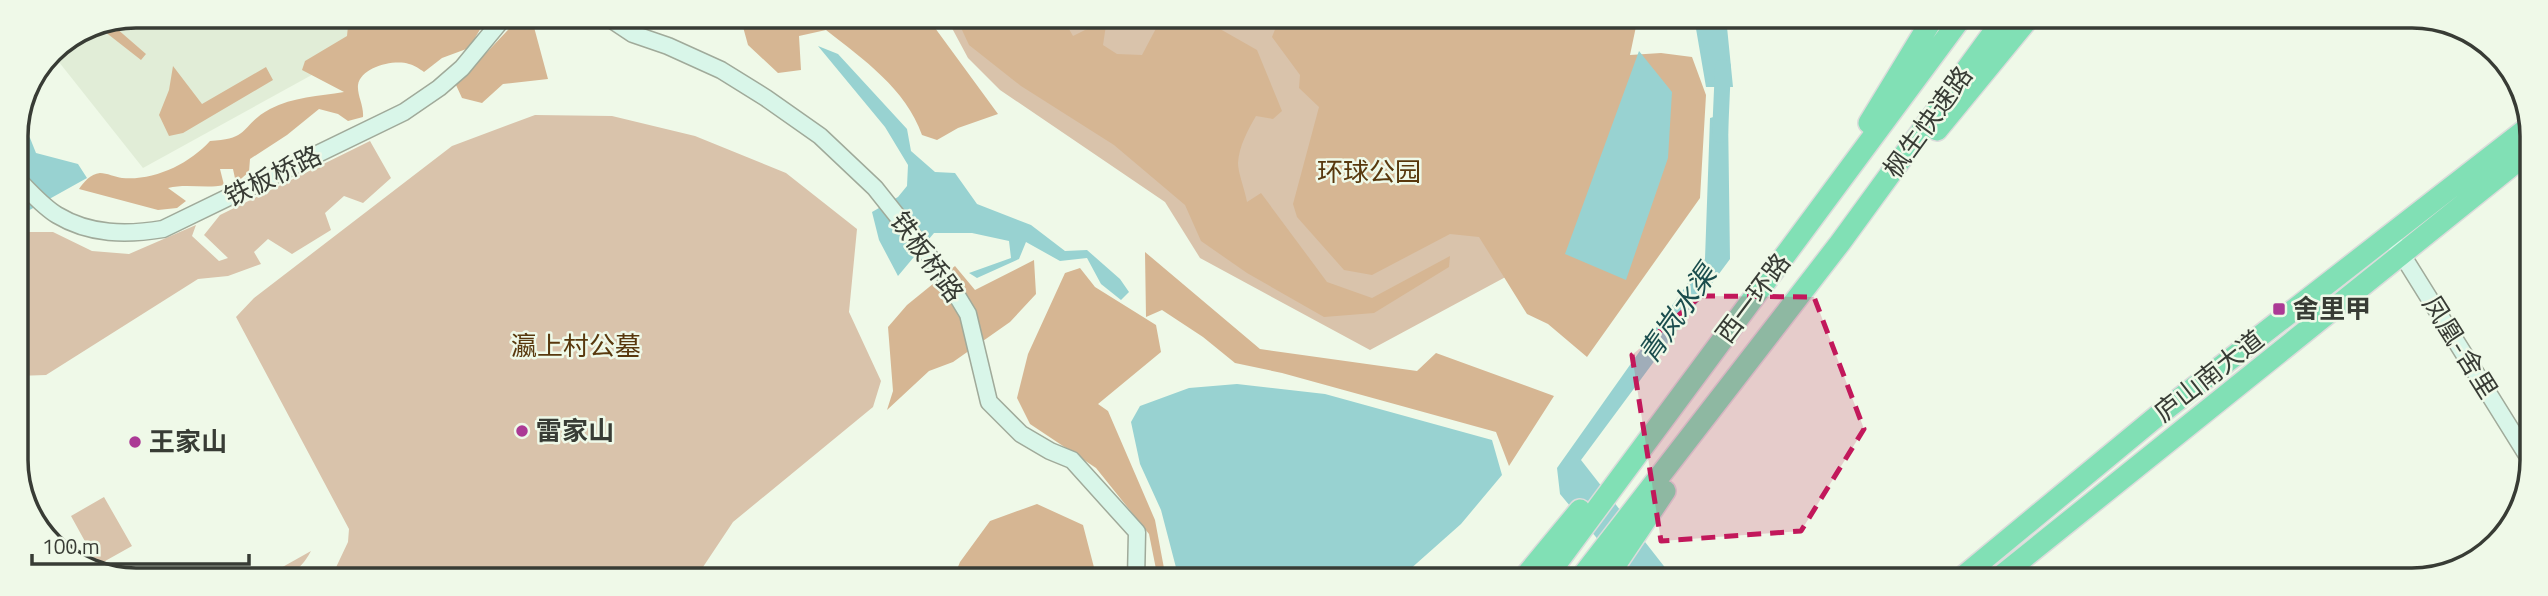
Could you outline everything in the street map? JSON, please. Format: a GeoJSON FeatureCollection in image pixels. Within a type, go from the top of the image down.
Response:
{"type":"FeatureCollection","features":[{"type":"Feature","properties":{"kind":"highway"},"geometry":{"type":"LineString","coordinates":[[1812,222],[1927,28]]}},
{"type":"Feature","properties":{"kind":"highway","name":"西一环路"},"geometry":{"type":"LineString","coordinates":[[1553,568],[1954,28]]}},
{"type":"Feature","properties":{"kind":"highway","name":"枫生快速路"},"geometry":{"type":"LineString","coordinates":[[1878,192],[1997,28]]}},
{"type":"Feature","properties":{"kind":"highway"},"geometry":{"type":"LineString","coordinates":[[1840,243],[1967,96],[2021,28]]}},
{"type":"Feature","properties":{"kind":"highway","name":"庐山南大道"},"geometry":{"type":"LineString","coordinates":[[1974,568],[2156,417],[2520,134]]}},
{"type":"Feature","properties":{"kind":"highway","name":"庐山南大道"},"geometry":{"type":"LineString","coordinates":[[2011,568],[2520,159]]}},
{"type":"Feature","properties":{"kind":"highway","name":"西一环路"},"geometry":{"type":"LineString","coordinates":[[1589,568],[1878,192]]}},
{"type":"Feature","properties":{"kind":"highway"},"geometry":{"type":"LineString","coordinates":[[1532,568],[1724,336]]}},
{"type":"Feature","properties":{"kind":"highway"},"geometry":{"type":"LineString","coordinates":[[1613,568],[1757,351]]}},
{"type":"Feature","properties":{"kind":"street","name":"铁板桥路"},"geometry":{"type":"LineString","coordinates":[[28,189],[56,215],[88,228],[127,235],[163,229],[404,112],[462,68],[495,28]]}},
{"type":"Feature","properties":{"kind":"street","name":"铁板桥路"},"geometry":{"type":"LineString","coordinates":[[624,28],[721,70],[766,98],[820,136],[876,188],[945,276],[968,314],[989,402],[1021,434],[1050,452],[1072,460],[1137,532],[1136,568]]}},
{"type":"Feature","properties":{"kind":"street","name":"凤凰-舍里"},"geometry":{"type":"LineString","coordinates":[[2389,235],[2520,444]]}},
{"type":"Feature","properties":{"kind":"highlighted area"},"geometry":{"type":"Polygon","coordinates":[[[1701,296],[1814,297],[1864,429],[1801,531],[1661,541],[1632,355],[1701,296]]]}},
{"type":"Feature","properties":{"kind":"shaded area"},"geometry":{"type":"Polygon","coordinates":[[[136,28],[397,28],[143,168],[59,61],[82,42],[101,34],[136,28]]]}},
{"type":"Feature","properties":{"kind":"green space"},"geometry":{"type":"Polygon","coordinates":[[[348,28],[481,28],[469,48],[442,58],[424,72],[411,65],[395,63],[379,66],[365,73],[358,85],[363,117],[348,121],[338,114],[319,109],[287,135],[250,159],[249,172],[236,183],[233,169],[220,169],[224,185],[168,188],[186,201],[177,208],[158,210],[79,189],[96,174],[134,178],[158,174],[181,164],[210,141],[240,134],[261,115],[279,105],[306,97],[344,92],[302,70],[305,61],[347,36],[348,28]]]}},
{"type":"Feature","properties":{"kind":"green space"},"geometry":{"type":"Polygon","coordinates":[[[510,28],[534,28],[548,79],[503,84],[482,103],[462,98],[456,85],[510,28]]]}},
{"type":"Feature","properties":{"kind":"green space"},"geometry":{"type":"Polygon","coordinates":[[[743,28],[935,28],[998,114],[958,128],[937,140],[922,135],[915,118],[894,89],[826,30],[799,36],[801,70],[778,73],[748,45],[743,28]]]}},
{"type":"Feature","properties":{"kind":"green space","name":"环球公园"},"geometry":{"type":"Polygon","coordinates":[[[952,28],[1624,28],[1539,259],[1370,350],[1200,258],[1165,202],[1000,90],[968,58],[952,28]]]}},
{"type":"Feature","properties":{"kind":"green space"},"geometry":{"type":"Polygon","coordinates":[[[961,28],[1068,28],[1073,36],[1088,28],[1106,28],[1103,45],[1117,54],[1142,55],[1156,28],[1218,28],[1257,50],[1282,111],[1273,119],[1256,116],[1242,144],[1238,167],[1247,202],[1261,193],[1327,282],[1372,298],[1450,256],[1449,267],[1374,313],[1324,317],[1247,273],[1201,241],[1185,205],[1114,145],[1021,86],[969,45],[961,28]]]}},
{"type":"Feature","properties":{"kind":"green space"},"geometry":{"type":"Polygon","coordinates":[[[1276,28],[1636,28],[1630,55],[1661,53],[1692,57],[1706,95],[1700,198],[1587,357],[1548,324],[1527,314],[1479,237],[1450,234],[1372,275],[1344,270],[1297,217],[1293,204],[1319,107],[1299,88],[1300,75],[1272,37],[1276,28]]]}},
{"type":"Feature","properties":{"kind":"green space"},"geometry":{"type":"Polygon","coordinates":[[[118,30],[146,54],[141,60],[106,33],[118,30]]]}},
{"type":"Feature","properties":{"kind":"green space"},"geometry":{"type":"Polygon","coordinates":[[[173,66],[202,104],[266,67],[273,80],[183,133],[169,136],[159,115],[169,90],[173,66]]]}},
{"type":"Feature","properties":{"kind":"green space","name":"瀛上村公墓"},"geometry":{"type":"Polygon","coordinates":[[[535,115],[612,116],[695,136],[786,173],[857,229],[849,312],[881,381],[873,407],[733,522],[702,568],[336,568],[348,542],[349,529],[236,317],[254,298],[452,146],[535,115]]]}},
{"type":"Feature","properties":{"kind":"green space"},"geometry":{"type":"Polygon","coordinates":[[[370,141],[391,178],[363,203],[344,196],[325,213],[331,230],[292,254],[268,239],[254,252],[261,264],[228,276],[198,279],[46,375],[28,376],[28,232],[53,232],[92,251],[129,254],[196,225],[192,236],[219,261],[228,258],[204,235],[220,215],[370,141]]]}},
{"type":"Feature","properties":{"kind":"green space"},"geometry":{"type":"Polygon","coordinates":[[[1145,252],[1260,349],[1417,371],[1436,353],[1554,396],[1509,466],[1496,432],[1282,373],[1235,363],[1203,337],[1162,310],[1146,317],[1145,252]]]}},
{"type":"Feature","properties":{"kind":"green space"},"geometry":{"type":"Polygon","coordinates":[[[1034,260],[1036,294],[1010,322],[953,362],[929,371],[887,410],[893,391],[888,327],[907,305],[955,266],[975,290],[1034,260]]]}},
{"type":"Feature","properties":{"kind":"green space"},"geometry":{"type":"Polygon","coordinates":[[[1080,268],[1095,287],[1156,325],[1161,352],[1098,404],[1108,411],[1155,520],[1164,568],[1156,568],[1149,534],[1096,468],[1030,424],[1017,398],[1028,354],[1065,273],[1080,268]]]}},
{"type":"Feature","properties":{"kind":"green space"},"geometry":{"type":"Polygon","coordinates":[[[104,497],[132,546],[103,562],[95,560],[71,516],[104,497]]]}},
{"type":"Feature","properties":{"kind":"green space"},"geometry":{"type":"Polygon","coordinates":[[[1037,504],[1083,525],[1094,568],[958,568],[990,521],[1037,504]]]}},
{"type":"Feature","properties":{"kind":"green space"},"geometry":{"type":"Polygon","coordinates":[[[311,551],[298,568],[281,568],[311,551]]]}},
{"type":"Feature","properties":{"kind":"water"},"geometry":{"type":"Polygon","coordinates":[[[1696,28],[1727,28],[1733,87],[1706,87],[1696,28]]]}},
{"type":"Feature","properties":{"kind":"water"},"geometry":{"type":"Polygon","coordinates":[[[818,46],[838,54],[907,129],[911,151],[935,172],[955,173],[977,204],[1031,225],[1065,251],[1087,250],[1120,279],[1129,292],[1121,300],[1101,284],[1087,258],[1060,261],[1026,242],[1019,259],[977,278],[969,273],[1011,258],[1009,241],[972,233],[934,233],[898,276],[879,240],[872,212],[898,197],[907,186],[908,165],[885,127],[818,46]]]}},
{"type":"Feature","properties":{"kind":"water"},"geometry":{"type":"Polygon","coordinates":[[[1639,51],[1672,92],[1668,158],[1626,280],[1565,254],[1639,51]]]}},
{"type":"Feature","properties":{"kind":"water"},"geometry":{"type":"Polygon","coordinates":[[[1728,113],[1730,259],[1581,460],[1665,568],[1622,568],[1560,494],[1557,468],[1705,259],[1710,118],[1728,113]]]}},
{"type":"Feature","properties":{"kind":"water"},"geometry":{"type":"Polygon","coordinates":[[[28,136],[36,153],[78,164],[87,178],[28,211],[28,136]]]}},
{"type":"Feature","properties":{"kind":"water"},"geometry":{"type":"Polygon","coordinates":[[[1237,384],[1325,394],[1492,440],[1502,475],[1461,524],[1411,568],[1176,568],[1161,510],[1140,464],[1131,422],[1140,406],[1189,388],[1237,384]]]}},
{"type":"Feature","properties":{"kind":"waterway","name":"青岚水渠"},"geometry":{"type":"LineString","coordinates":[[1720,135],[1723,67]]}},
{"type":"Feature","properties":{"kind":"place","name":"舍里甲"},"geometry":{"type":"Point","coordinates":[2279,309]}},
{"type":"Feature","properties":{"kind":"place","name":"雷家山"},"geometry":{"type":"Point","coordinates":[522,431]}},
{"type":"Feature","properties":{"kind":"place","name":"王家山"},"geometry":{"type":"Point","coordinates":[135,442]}}]}
